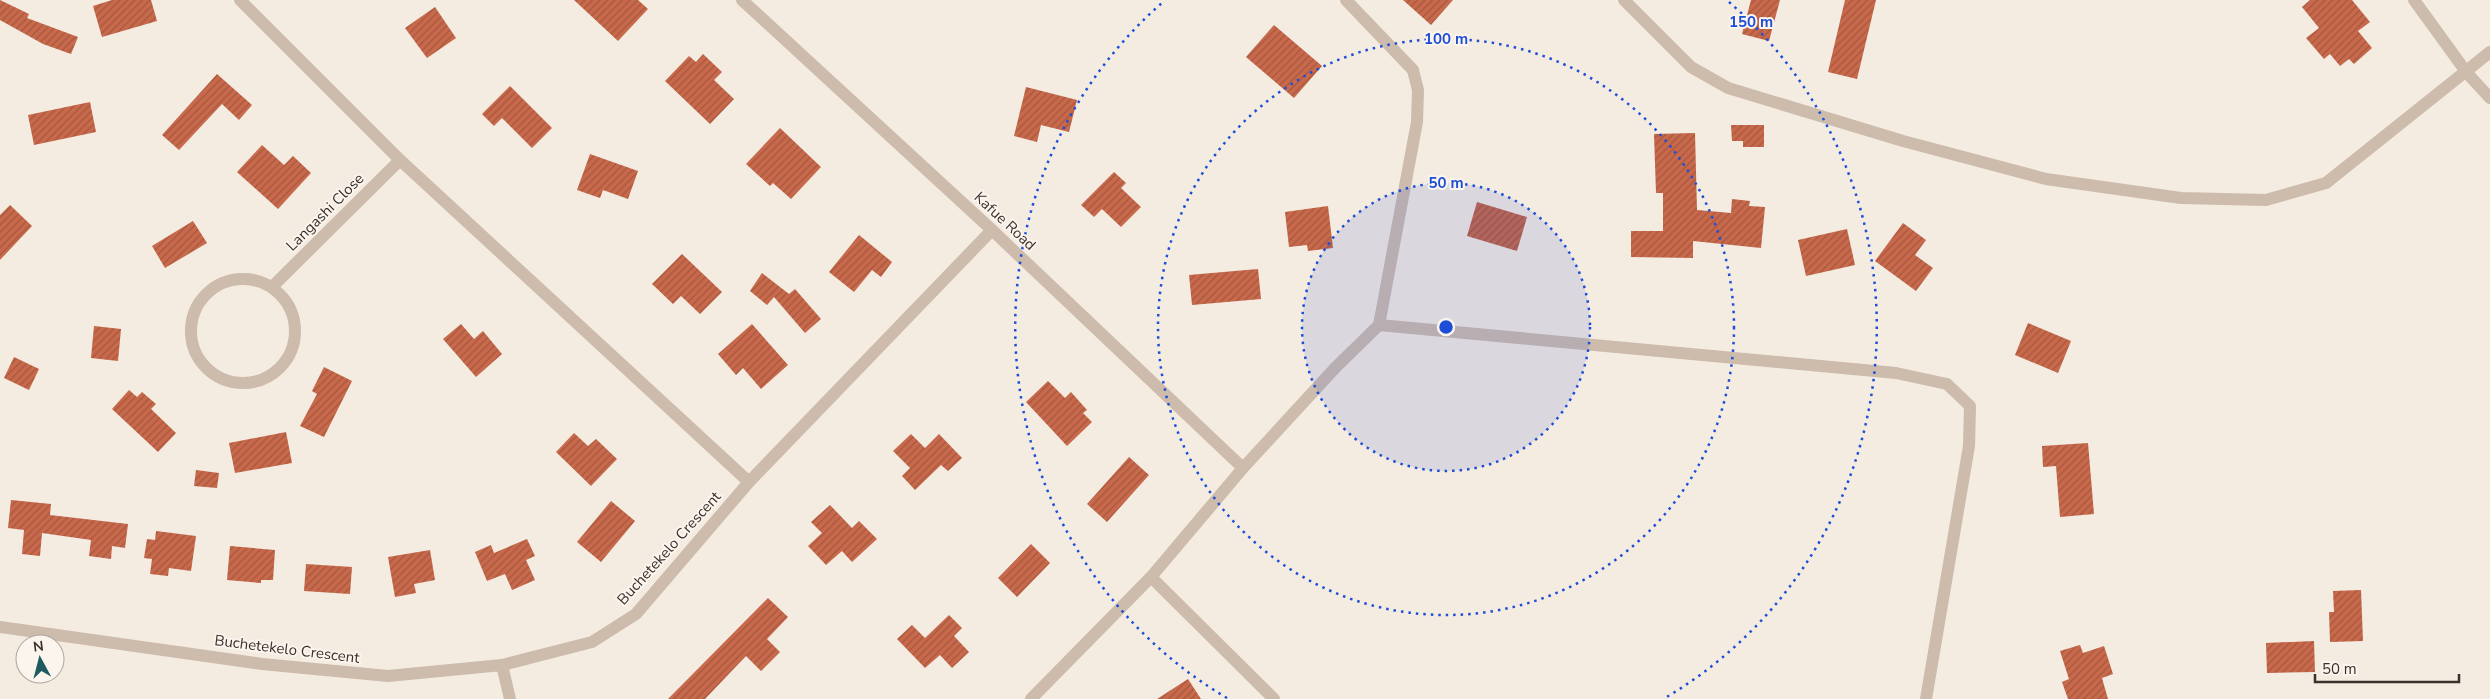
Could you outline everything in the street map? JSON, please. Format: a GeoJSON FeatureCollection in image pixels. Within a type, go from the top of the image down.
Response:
{"type":"FeatureCollection","features":[{"type":"Feature","properties":{"kind":"street"},"geometry":{"type":"LineString","coordinates":[[240,0],[400,160],[749,482]]}},
{"type":"Feature","properties":{"kind":"street","name":"Kafue Road"},"geometry":{"type":"LineString","coordinates":[[742,0],[992,230],[1243,468]]}},
{"type":"Feature","properties":{"kind":"street"},"geometry":{"type":"LineString","coordinates":[[1031,699],[1151,577],[1243,468],[1336,367],[1379,325],[1417,122],[1418,90],[1412,70],[1346,0]]}},
{"type":"Feature","properties":{"kind":"street"},"geometry":{"type":"LineString","coordinates":[[1624,0],[1691,67],[1728,88],[1902,141],[2046,179],[2181,198],[2266,200],[2326,183],[2490,52]]}},
{"type":"Feature","properties":{"kind":"street"},"geometry":{"type":"LineString","coordinates":[[2414,0],[2466,73],[2490,98]]}},
{"type":"Feature","properties":{"kind":"street","name":"Langashi Close"},"geometry":{"type":"LineString","coordinates":[[272,287],[400,160]]}},
{"type":"Feature","properties":{"kind":"street","name":"Buchetekelo Crescent"},"geometry":{"type":"LineString","coordinates":[[0,626],[262,664],[388,676],[502,665],[592,642],[636,614],[749,482],[992,230]]}},
{"type":"Feature","properties":{"kind":"street"},"geometry":{"type":"LineString","coordinates":[[250,279],[272,287],[288,304],[296,326],[293,350],[280,370],[260,382],[236,384],[214,376],[197,359],[190,337],[192,313],[206,293],[226,281],[250,279]]}},
{"type":"Feature","properties":{"kind":"street"},"geometry":{"type":"LineString","coordinates":[[1379,325],[1896,373],[1947,384],[1970,406],[1968,446],[1926,699]]}},
{"type":"Feature","properties":{"kind":"street"},"geometry":{"type":"LineString","coordinates":[[1151,577],[1274,699]]}},
{"type":"Feature","properties":{"kind":"street"},"geometry":{"type":"LineString","coordinates":[[502,665],[510,699]]}},
{"type":"Feature","properties":{"kind":"building"},"geometry":{"type":"Polygon","coordinates":[[[0,0],[29,14],[27,18],[78,37],[71,54],[43,44],[0,20],[0,0]]]}},
{"type":"Feature","properties":{"kind":"building"},"geometry":{"type":"Polygon","coordinates":[[[112,0],[151,0],[157,21],[102,37],[93,6],[112,0]]]}},
{"type":"Feature","properties":{"kind":"building"},"geometry":{"type":"Polygon","coordinates":[[[574,0],[638,0],[648,9],[618,41],[574,0]]]}},
{"type":"Feature","properties":{"kind":"building"},"geometry":{"type":"Polygon","coordinates":[[[1403,0],[1453,0],[1431,25],[1403,0]]]}},
{"type":"Feature","properties":{"kind":"building"},"geometry":{"type":"Polygon","coordinates":[[[1751,0],[1780,0],[1769,41],[1742,34],[1751,0]]]}},
{"type":"Feature","properties":{"kind":"building"},"geometry":{"type":"Polygon","coordinates":[[[1845,0],[1876,0],[1857,79],[1828,72],[1845,0]]]}},
{"type":"Feature","properties":{"kind":"building"},"geometry":{"type":"Polygon","coordinates":[[[2310,0],[2352,0],[2370,22],[2358,31],[2372,48],[2354,64],[2349,59],[2340,66],[2330,54],[2324,59],[2306,38],[2319,28],[2302,7],[2310,0]]]}},
{"type":"Feature","properties":{"kind":"building"},"geometry":{"type":"Polygon","coordinates":[[[435,7],[456,38],[427,58],[405,28],[435,7]]]}},
{"type":"Feature","properties":{"kind":"building"},"geometry":{"type":"Polygon","coordinates":[[[1274,25],[1322,66],[1294,98],[1246,57],[1274,25]]]}},
{"type":"Feature","properties":{"kind":"building"},"geometry":{"type":"Polygon","coordinates":[[[703,54],[722,72],[714,80],[734,99],[710,124],[665,81],[689,56],[696,62],[703,54]]]}},
{"type":"Feature","properties":{"kind":"building"},"geometry":{"type":"Polygon","coordinates":[[[217,74],[252,105],[239,120],[222,104],[179,150],[162,135],[217,74]]]}},
{"type":"Feature","properties":{"kind":"building"},"geometry":{"type":"Polygon","coordinates":[[[510,86],[552,128],[532,148],[502,118],[494,126],[482,114],[510,86]]]}},
{"type":"Feature","properties":{"kind":"building"},"geometry":{"type":"Polygon","coordinates":[[[1026,87],[1077,100],[1069,132],[1041,125],[1037,142],[1014,136],[1026,87]]]}},
{"type":"Feature","properties":{"kind":"building"},"geometry":{"type":"Polygon","coordinates":[[[90,102],[96,132],[34,145],[28,115],[90,102]]]}},
{"type":"Feature","properties":{"kind":"building"},"geometry":{"type":"Polygon","coordinates":[[[1731,125],[1764,125],[1764,147],[1743,147],[1743,141],[1732,141],[1731,125]]]}},
{"type":"Feature","properties":{"kind":"building"},"geometry":{"type":"Polygon","coordinates":[[[780,128],[821,167],[791,199],[773,183],[770,186],[746,164],[780,128]]]}},
{"type":"Feature","properties":{"kind":"building"},"geometry":{"type":"Polygon","coordinates":[[[1695,133],[1697,210],[1731,213],[1732,199],[1750,201],[1749,206],[1765,207],[1761,248],[1693,241],[1693,258],[1631,257],[1631,231],[1663,231],[1663,193],[1656,193],[1654,134],[1695,133]]]}},
{"type":"Feature","properties":{"kind":"building"},"geometry":{"type":"Polygon","coordinates":[[[262,145],[284,165],[293,156],[311,173],[278,209],[237,172],[262,145]]]}},
{"type":"Feature","properties":{"kind":"building"},"geometry":{"type":"Polygon","coordinates":[[[590,154],[638,171],[628,199],[603,190],[600,198],[577,190],[590,154]]]}},
{"type":"Feature","properties":{"kind":"building"},"geometry":{"type":"Polygon","coordinates":[[[1114,172],[1126,183],[1121,188],[1141,207],[1121,227],[1102,209],[1094,217],[1081,205],[1114,172]]]}},
{"type":"Feature","properties":{"kind":"building"},"geometry":{"type":"Polygon","coordinates":[[[1477,202],[1527,217],[1517,251],[1467,236],[1477,202]]]}},
{"type":"Feature","properties":{"kind":"building"},"geometry":{"type":"Polygon","coordinates":[[[10,205],[32,226],[0,260],[0,215],[10,205]]]}},
{"type":"Feature","properties":{"kind":"building"},"geometry":{"type":"Polygon","coordinates":[[[1328,206],[1333,248],[1308,251],[1307,245],[1289,247],[1285,212],[1328,206]]]}},
{"type":"Feature","properties":{"kind":"building"},"geometry":{"type":"Polygon","coordinates":[[[193,221],[207,243],[165,268],[152,246],[193,221]]]}},
{"type":"Feature","properties":{"kind":"building"},"geometry":{"type":"Polygon","coordinates":[[[1903,223],[1926,240],[1915,255],[1933,268],[1916,291],[1875,261],[1903,223]]]}},
{"type":"Feature","properties":{"kind":"building"},"geometry":{"type":"Polygon","coordinates":[[[1847,229],[1855,265],[1806,276],[1798,240],[1847,229]]]}},
{"type":"Feature","properties":{"kind":"building"},"geometry":{"type":"Polygon","coordinates":[[[859,235],[892,262],[881,277],[872,270],[854,292],[829,272],[859,235]]]}},
{"type":"Feature","properties":{"kind":"building"},"geometry":{"type":"Polygon","coordinates":[[[682,254],[722,292],[700,314],[681,296],[673,304],[652,284],[682,254]]]}},
{"type":"Feature","properties":{"kind":"building"},"geometry":{"type":"Polygon","coordinates":[[[1258,269],[1261,299],[1192,305],[1189,275],[1258,269]]]}},
{"type":"Feature","properties":{"kind":"building"},"geometry":{"type":"Polygon","coordinates":[[[762,273],[789,294],[795,289],[821,319],[805,333],[774,297],[767,305],[750,291],[762,273]]]}},
{"type":"Feature","properties":{"kind":"building"},"geometry":{"type":"Polygon","coordinates":[[[2028,323],[2071,341],[2058,373],[2015,355],[2028,323]]]}},
{"type":"Feature","properties":{"kind":"building"},"geometry":{"type":"Polygon","coordinates":[[[461,324],[474,339],[483,331],[502,354],[476,377],[443,339],[461,324]]]}},
{"type":"Feature","properties":{"kind":"building"},"geometry":{"type":"Polygon","coordinates":[[[752,324],[788,365],[761,389],[743,368],[736,375],[718,354],[752,324]]]}},
{"type":"Feature","properties":{"kind":"building"},"geometry":{"type":"Polygon","coordinates":[[[94,326],[121,329],[118,361],[91,358],[94,326]]]}},
{"type":"Feature","properties":{"kind":"building"},"geometry":{"type":"Polygon","coordinates":[[[14,357],[39,369],[29,390],[4,378],[14,357]]]}},
{"type":"Feature","properties":{"kind":"building"},"geometry":{"type":"Polygon","coordinates":[[[324,367],[352,381],[324,437],[300,426],[317,394],[312,391],[324,367]]]}},
{"type":"Feature","properties":{"kind":"building"},"geometry":{"type":"Polygon","coordinates":[[[1048,381],[1065,398],[1071,392],[1087,410],[1083,413],[1092,422],[1067,446],[1026,402],[1048,381]]]}},
{"type":"Feature","properties":{"kind":"building"},"geometry":{"type":"Polygon","coordinates":[[[129,390],[137,397],[142,392],[156,404],[151,409],[176,433],[158,452],[112,409],[129,390]]]}},
{"type":"Feature","properties":{"kind":"building"},"geometry":{"type":"Polygon","coordinates":[[[286,432],[292,463],[235,473],[229,443],[286,432]]]}},
{"type":"Feature","properties":{"kind":"building"},"geometry":{"type":"Polygon","coordinates":[[[574,433],[588,446],[596,439],[617,459],[591,486],[556,452],[574,433]]]}},
{"type":"Feature","properties":{"kind":"building"},"geometry":{"type":"Polygon","coordinates":[[[911,434],[925,448],[939,434],[962,458],[948,471],[941,465],[915,490],[902,476],[910,468],[893,451],[911,434]]]}},
{"type":"Feature","properties":{"kind":"building"},"geometry":{"type":"Polygon","coordinates":[[[2088,443],[2094,514],[2060,517],[2056,466],[2043,467],[2042,446],[2088,443]]]}},
{"type":"Feature","properties":{"kind":"building"},"geometry":{"type":"Polygon","coordinates":[[[1129,457],[1149,475],[1107,522],[1087,504],[1129,457]]]}},
{"type":"Feature","properties":{"kind":"building"},"geometry":{"type":"Polygon","coordinates":[[[196,470],[219,473],[217,488],[194,486],[196,470]]]}},
{"type":"Feature","properties":{"kind":"building"},"geometry":{"type":"Polygon","coordinates":[[[11,500],[51,504],[50,515],[128,524],[125,548],[112,546],[111,559],[89,556],[91,540],[42,533],[40,556],[22,554],[24,530],[8,528],[11,500]]]}},
{"type":"Feature","properties":{"kind":"building"},"geometry":{"type":"Polygon","coordinates":[[[611,501],[635,521],[601,562],[577,542],[611,501]]]}},
{"type":"Feature","properties":{"kind":"building"},"geometry":{"type":"Polygon","coordinates":[[[830,505],[852,528],[859,521],[877,539],[852,562],[842,551],[826,565],[808,546],[822,533],[811,522],[830,505]]]}},
{"type":"Feature","properties":{"kind":"building"},"geometry":{"type":"Polygon","coordinates":[[[156,531],[196,536],[191,571],[169,568],[168,576],[150,574],[152,559],[144,558],[147,539],[155,540],[156,531]]]}},
{"type":"Feature","properties":{"kind":"building"},"geometry":{"type":"Polygon","coordinates":[[[527,539],[535,556],[526,560],[535,580],[512,590],[505,574],[487,581],[475,552],[491,545],[494,553],[527,539]]]}},
{"type":"Feature","properties":{"kind":"building"},"geometry":{"type":"Polygon","coordinates":[[[1031,544],[1050,563],[1017,597],[998,578],[1031,544]]]}},
{"type":"Feature","properties":{"kind":"building"},"geometry":{"type":"Polygon","coordinates":[[[230,546],[275,550],[273,580],[261,580],[261,583],[227,580],[230,546]]]}},
{"type":"Feature","properties":{"kind":"building"},"geometry":{"type":"Polygon","coordinates":[[[430,550],[435,580],[414,584],[416,593],[395,597],[388,557],[430,550]]]}},
{"type":"Feature","properties":{"kind":"building"},"geometry":{"type":"Polygon","coordinates":[[[306,564],[352,567],[350,594],[304,591],[306,564]]]}},
{"type":"Feature","properties":{"kind":"building"},"geometry":{"type":"Polygon","coordinates":[[[2361,590],[2363,641],[2330,642],[2329,612],[2334,612],[2333,591],[2361,590]]]}},
{"type":"Feature","properties":{"kind":"building"},"geometry":{"type":"Polygon","coordinates":[[[768,598],[788,617],[767,639],[780,652],[761,671],[746,656],[705,699],[668,699],[768,598]]]}},
{"type":"Feature","properties":{"kind":"building"},"geometry":{"type":"Polygon","coordinates":[[[949,615],[962,628],[954,636],[969,652],[952,668],[940,655],[925,668],[897,639],[912,625],[925,638],[949,615]]]}},
{"type":"Feature","properties":{"kind":"building"},"geometry":{"type":"Polygon","coordinates":[[[2314,641],[2315,672],[2267,673],[2266,643],[2314,641]]]}},
{"type":"Feature","properties":{"kind":"building"},"geometry":{"type":"Polygon","coordinates":[[[2080,645],[2083,653],[2104,646],[2113,674],[2102,678],[2108,699],[2068,699],[2062,682],[2069,679],[2060,651],[2080,645]]]}},
{"type":"Feature","properties":{"kind":"building"},"geometry":{"type":"Polygon","coordinates":[[[1188,679],[1201,699],[1157,699],[1188,679]]]}}]}
